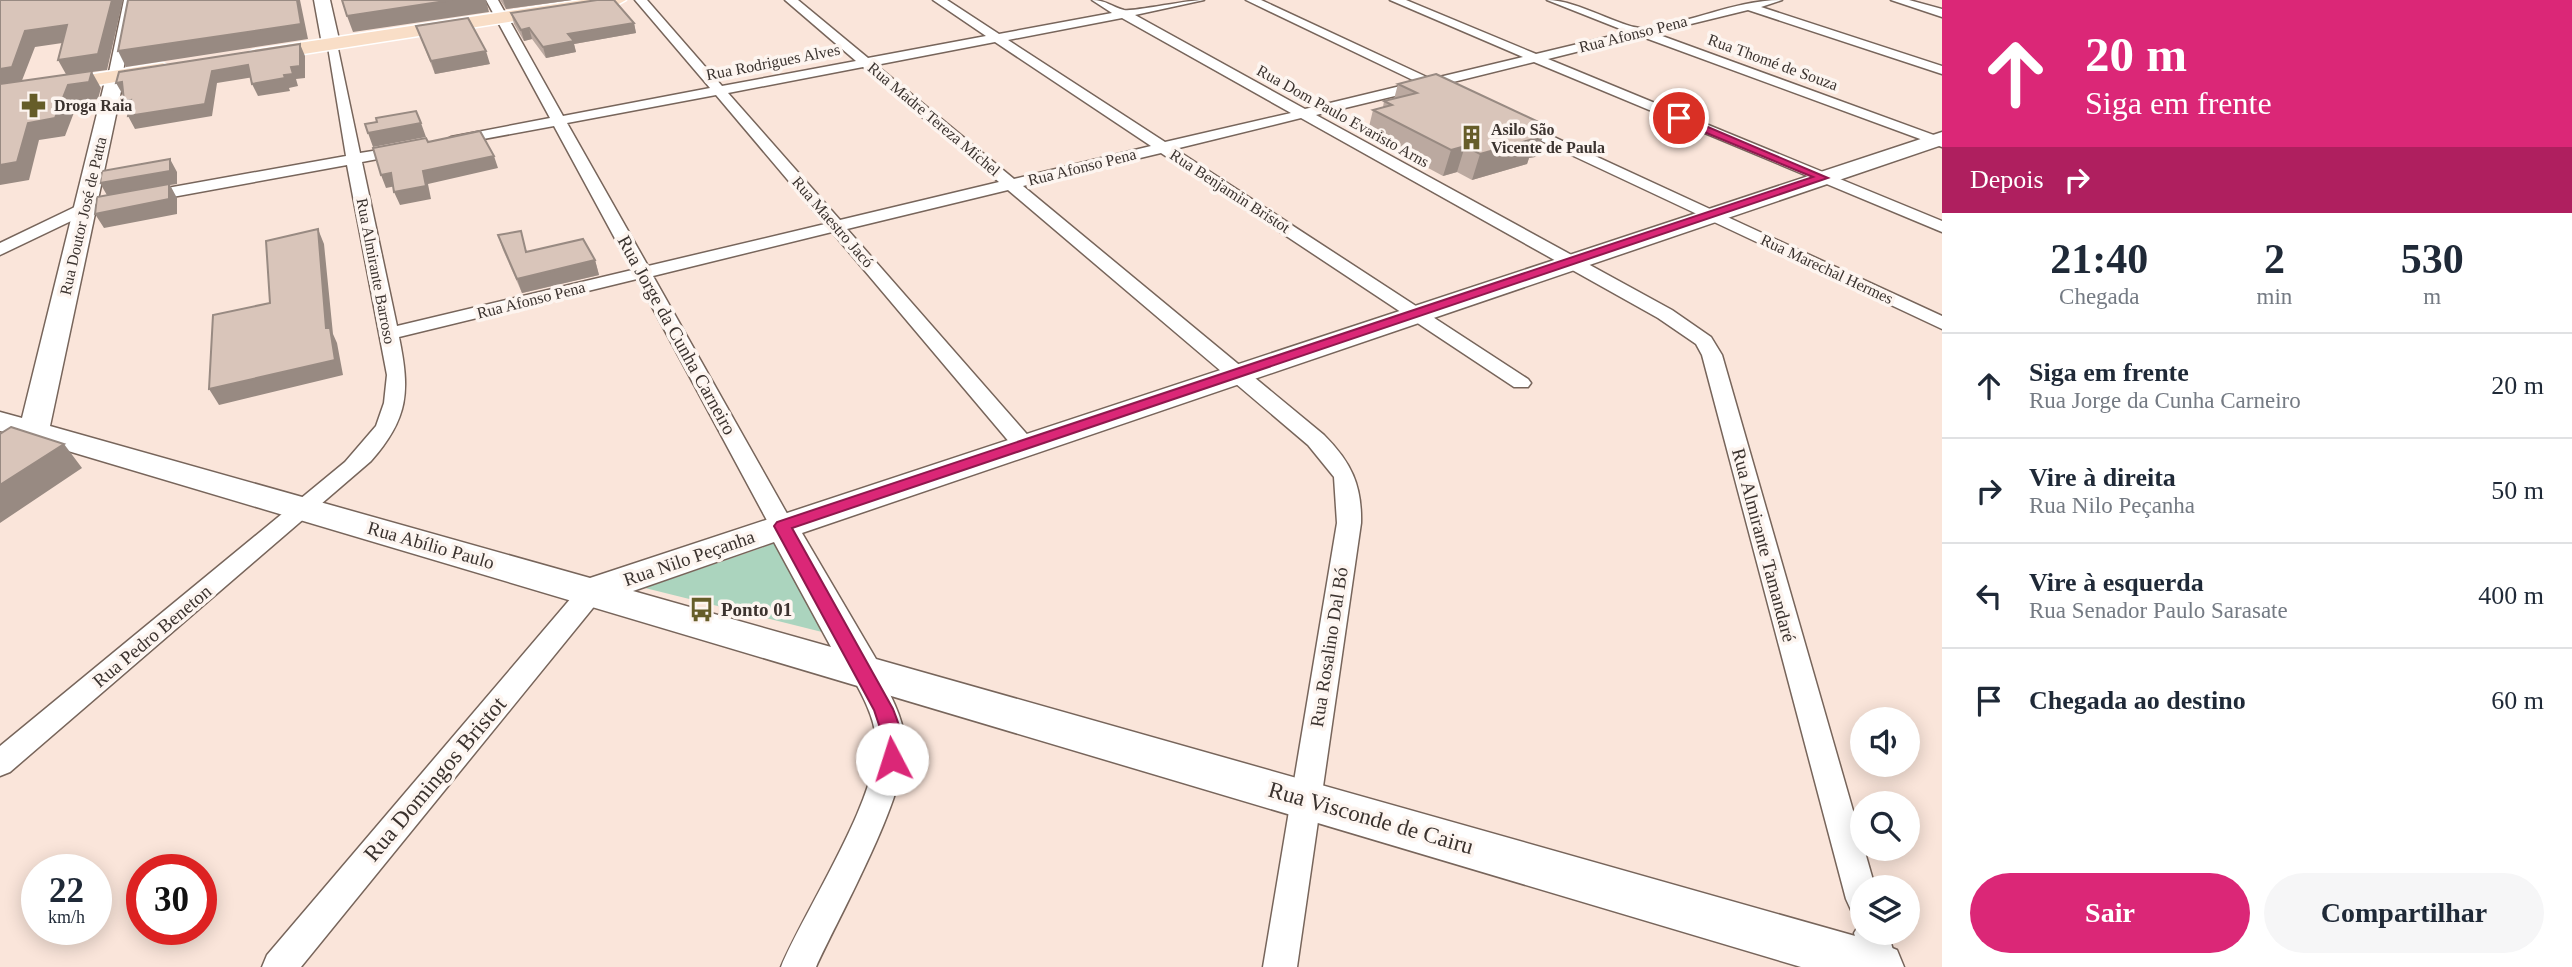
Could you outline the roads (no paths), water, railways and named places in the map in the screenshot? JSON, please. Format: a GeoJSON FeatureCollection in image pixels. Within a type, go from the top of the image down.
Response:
{"type":"FeatureCollection","features":[{"type":"Feature","properties":{"kind":"main road"},"geometry":{"type":"LineString","coordinates":[[236,58],[617,0]]}},
{"type":"Feature","properties":{"kind":"main road"},"geometry":{"type":"LineString","coordinates":[[0,95],[182,67]]}},
{"type":"Feature","properties":{"kind":"street","name":"Rua Doutor José de Patta"},"geometry":{"type":"LineString","coordinates":[[34,431],[130,0]]}},
{"type":"Feature","properties":{"kind":"street","name":"Rua Almirante Barroso"},"geometry":{"type":"LineString","coordinates":[[304,508],[368,452],[395,412],[397,375],[322,0]]}},
{"type":"Feature","properties":{"kind":"street","name":"Rua Jorge da Cunha Carneiro"},"geometry":{"type":"LineString","coordinates":[[492,0],[862,669]]}},
{"type":"Feature","properties":{"kind":"street","name":"Rua Maestro Jacó"},"geometry":{"type":"LineString","coordinates":[[641,0],[1024,445]]}},
{"type":"Feature","properties":{"kind":"street","name":"Rua Madre Tereza Michel"},"geometry":{"type":"LineString","coordinates":[[791,0],[1238,373]]}},
{"type":"Feature","properties":{"kind":"street","name":"Rua Benjamin Bristot"},"geometry":{"type":"LineString","coordinates":[[939,0],[1521,383]]}},
{"type":"Feature","properties":{"kind":"street","name":"Rua Dom Paulo Evaristo Arns"},"geometry":{"type":"LineString","coordinates":[[1098,0],[1571,262]]}},
{"type":"Feature","properties":{"kind":"street","name":"Rua Rodrigues Alves"},"geometry":{"type":"LineString","coordinates":[[0,250],[85,208],[1198,0]]}},
{"type":"Feature","properties":{"kind":"street"},"geometry":{"type":"LineString","coordinates":[[1252,0],[1455,95]]}},
{"type":"Feature","properties":{"kind":"street"},"geometry":{"type":"LineString","coordinates":[[1395,0],[1942,227]]}},
{"type":"Feature","properties":{"kind":"street","name":"Rua Thomé de Souza"},"geometry":{"type":"LineString","coordinates":[[1553,0],[1940,140]]}},
{"type":"Feature","properties":{"kind":"street"},"geometry":{"type":"LineString","coordinates":[[1728,0],[1942,70]]}},
{"type":"Feature","properties":{"kind":"street","name":"Rua Afonso Pena"},"geometry":{"type":"LineString","coordinates":[[388,334],[1776,0]]}},
{"type":"Feature","properties":{"kind":"street"},"geometry":{"type":"LineString","coordinates":[[1896,0],[1942,13]]}},
{"type":"Feature","properties":{"kind":"street","name":"Rua Marechal Hermes"},"geometry":{"type":"LineString","coordinates":[[1504,118],[1942,323]]}},
{"type":"Feature","properties":{"kind":"street","name":"Rua Nilo Peçanha"},"geometry":{"type":"LineString","coordinates":[[592,592],[1238,373],[1940,140]]}},
{"type":"Feature","properties":{"kind":"street","name":"Rua Almirante Tamandaré"},"geometry":{"type":"LineString","coordinates":[[1571,262],[1688,328],[1704,341],[1712,355],[1855,875]]}},
{"type":"Feature","properties":{"kind":"street","name":"Rua Rosalino Dal Bó"},"geometry":{"type":"LineString","coordinates":[[1238,373],[1332,455],[1350,483],[1349,523],[1280,967]]}},
{"type":"Feature","properties":{"kind":"street","name":"Rua Abílio Paulo"},"geometry":{"type":"LineString","coordinates":[[0,421],[862,669]]}},
{"type":"Feature","properties":{"kind":"street"},"geometry":{"type":"LineString","coordinates":[[0,452],[34,431]]}},
{"type":"Feature","properties":{"kind":"street","name":"Rua Pedro Beneton"},"geometry":{"type":"LineString","coordinates":[[0,763],[304,508]]}},
{"type":"Feature","properties":{"kind":"street","name":"Rua Domingos Bristot"},"geometry":{"type":"LineString","coordinates":[[278,967],[592,592]]}},
{"type":"Feature","properties":{"kind":"street"},"geometry":{"type":"LineString","coordinates":[[798,967],[883,790],[892,759],[892,734],[862,669]]}},
{"type":"Feature","properties":{"kind":"street","name":"Rua Visconde de Cairu"},"geometry":{"type":"LineString","coordinates":[[862,669],[1880,967]]}},
{"type":"Feature","properties":{"kind":"street"},"geometry":{"type":"LineString","coordinates":[[1874,945],[1880,967]]}},
{"type":"Feature","properties":{"kind":"place","name":"Droga Raia"},"geometry":{"type":"Point","coordinates":[34,105]}},
{"type":"Feature","properties":{"kind":"place","name":"Asilo São Vicente de Paula"},"geometry":{"type":"Point","coordinates":[1471,138]}},
{"type":"Feature","properties":{"kind":"place","name":"Ponto 01"},"geometry":{"type":"Point","coordinates":[701,609]}}]}
